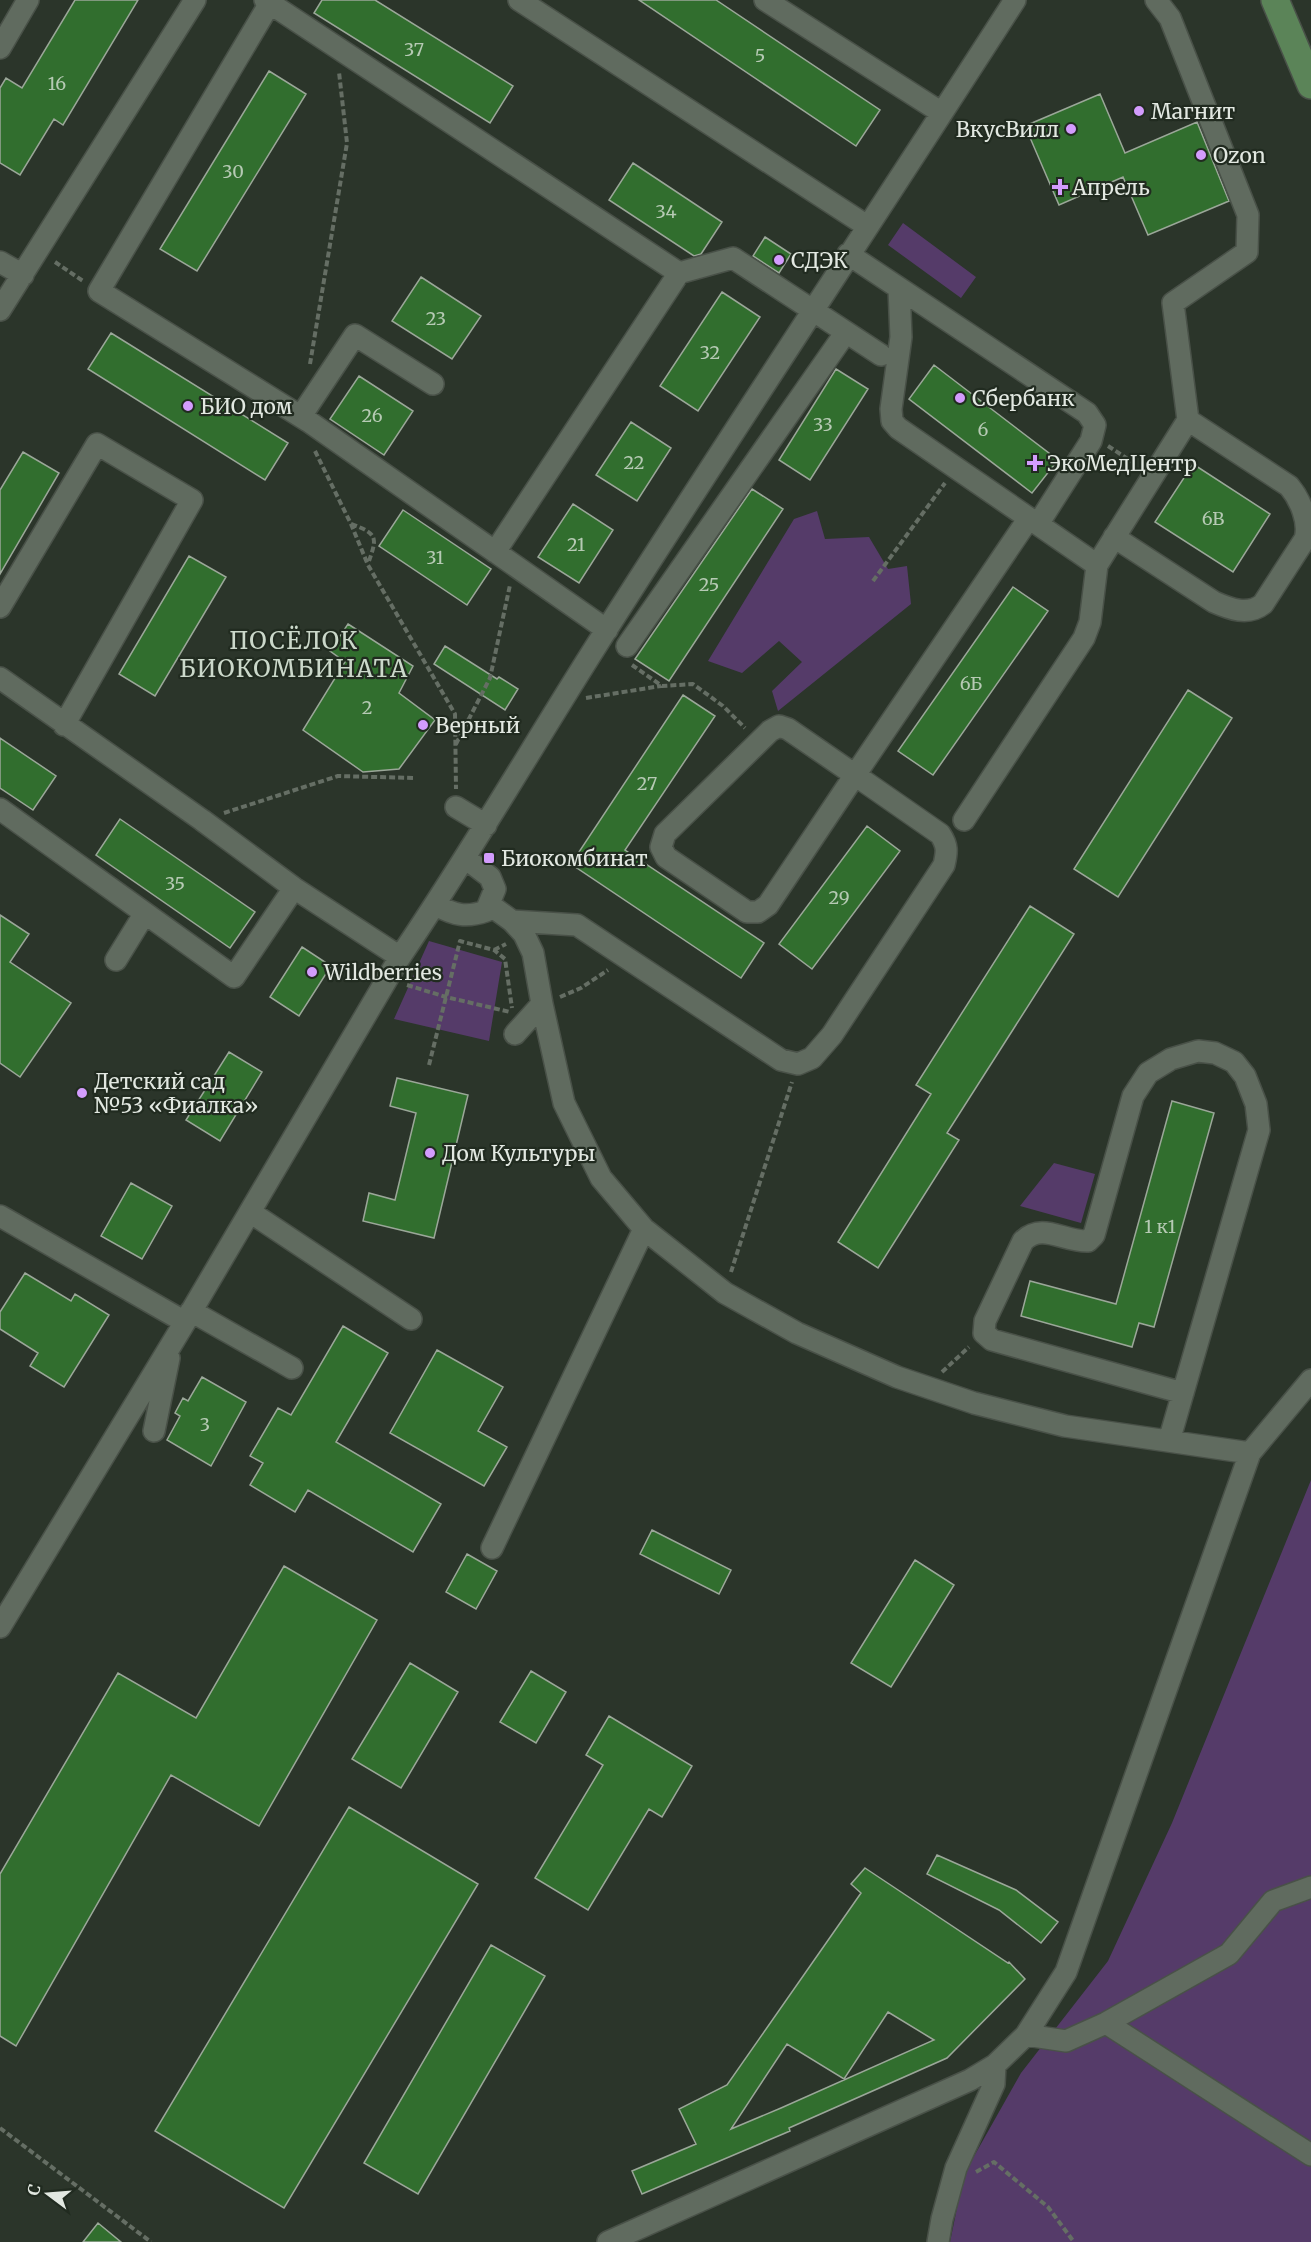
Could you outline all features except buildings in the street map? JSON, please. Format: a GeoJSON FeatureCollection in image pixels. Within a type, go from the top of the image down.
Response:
{"type":"FeatureCollection","features":[{"type":"Feature","properties":{"kind":"main road"},"geometry":{"type":"LineString","coordinates":[[1275,0],[1311,85]]}},
{"type":"Feature","properties":{"kind":"street"},"geometry":{"type":"LineString","coordinates":[[0,48],[28,0]]}},
{"type":"Feature","properties":{"kind":"street"},"geometry":{"type":"LineString","coordinates":[[0,310],[195,0]]}},
{"type":"Feature","properties":{"kind":"street"},"geometry":{"type":"LineString","coordinates":[[519,0],[867,226]]}},
{"type":"Feature","properties":{"kind":"street"},"geometry":{"type":"LineString","coordinates":[[765,0],[942,113]]}},
{"type":"Feature","properties":{"kind":"street"},"geometry":{"type":"LineString","coordinates":[[3,1616],[188,1316],[400,957],[436,905],[607,630],[812,309],[1015,0]]}},
{"type":"Feature","properties":{"kind":"street"},"geometry":{"type":"LineString","coordinates":[[964,820],[1084,638],[1090,622],[1097,565],[1188,420],[1173,303],[1247,252],[1248,215],[1170,18],[1156,0]]}},
{"type":"Feature","properties":{"kind":"street"},"geometry":{"type":"LineString","coordinates":[[607,630],[305,419],[99,291],[268,2],[679,273]]}},
{"type":"Feature","properties":{"kind":"street"},"geometry":{"type":"LineString","coordinates":[[512,921],[577,925],[781,1060],[798,1064],[812,1058],[832,1035],[944,865],[948,852],[946,842],[940,834],[855,775],[788,729],[779,726],[770,730],[665,834],[661,847],[666,857],[747,912],[758,912],[768,905],[855,775],[1091,441],[1095,425],[1087,413],[848,254]]}},
{"type":"Feature","properties":{"kind":"street"},"geometry":{"type":"LineString","coordinates":[[495,552],[679,273],[733,258],[881,355]]}},
{"type":"Feature","properties":{"kind":"street"},"geometry":{"type":"LineString","coordinates":[[0,262],[22,275]]}},
{"type":"Feature","properties":{"kind":"street"},"geometry":{"type":"LineString","coordinates":[[899,288],[902,337],[891,409],[892,421],[898,428],[1097,565]]}},
{"type":"Feature","properties":{"kind":"street"},"geometry":{"type":"LineString","coordinates":[[628,654],[846,332]]}},
{"type":"Feature","properties":{"kind":"street"},"geometry":{"type":"LineString","coordinates":[[305,419],[355,335],[433,384]]}},
{"type":"Feature","properties":{"kind":"street"},"geometry":{"type":"LineString","coordinates":[[1114,537],[1214,602],[1248,611],[1256,610],[1263,604],[1305,539],[1308,531],[1307,523],[1296,496],[1288,486],[1188,420]]}},
{"type":"Feature","properties":{"kind":"street"},"geometry":{"type":"LineString","coordinates":[[0,607],[97,444],[192,500],[64,724]]}},
{"type":"Feature","properties":{"kind":"street"},"geometry":{"type":"LineString","coordinates":[[0,678],[202,820],[294,888],[400,957]]}},
{"type":"Feature","properties":{"kind":"street"},"geometry":{"type":"LineString","coordinates":[[456,807],[486,825]]}},
{"type":"Feature","properties":{"kind":"street"},"geometry":{"type":"LineString","coordinates":[[0,809],[234,977],[294,888]]}},
{"type":"Feature","properties":{"kind":"street"},"geometry":{"type":"LineString","coordinates":[[436,905],[450,913],[462,916],[486,911],[490,905],[495,889],[490,877],[465,858]]}},
{"type":"Feature","properties":{"kind":"street"},"geometry":{"type":"LineString","coordinates":[[490,905],[512,921],[524,934],[533,953],[564,1103],[601,1178],[644,1229],[725,1293],[797,1333],[897,1377],[923,1395],[974,1404],[1065,1426],[1250,1453]]}},
{"type":"Feature","properties":{"kind":"street"},"geometry":{"type":"LineString","coordinates":[[116,960],[145,913]]}},
{"type":"Feature","properties":{"kind":"street"},"geometry":{"type":"LineString","coordinates":[[515,1034],[542,1005]]}},
{"type":"Feature","properties":{"kind":"street"},"geometry":{"type":"LineString","coordinates":[[1169,1441],[1183,1393],[1259,1130],[1256,1104],[1245,1076],[1234,1062],[1215,1053],[1198,1051],[1171,1059],[1148,1073],[1133,1096],[1094,1234],[1088,1241],[1080,1242],[1043,1232],[1031,1233],[1023,1241],[985,1321],[984,1333],[992,1340],[1183,1393]]}},
{"type":"Feature","properties":{"kind":"street"},"geometry":{"type":"LineString","coordinates":[[250,1212],[411,1319]]}},
{"type":"Feature","properties":{"kind":"street"},"geometry":{"type":"LineString","coordinates":[[0,1216],[188,1316],[292,1368]]}},
{"type":"Feature","properties":{"kind":"street"},"geometry":{"type":"LineString","coordinates":[[492,1548],[644,1229]]}},
{"type":"Feature","properties":{"kind":"street"},"geometry":{"type":"LineString","coordinates":[[154,1431],[171,1344]]}},
{"type":"Feature","properties":{"kind":"street"},"geometry":{"type":"LineString","coordinates":[[608,2242],[970,2080],[995,2065],[1026,2035],[1066,1972],[1250,1453],[1311,1380]]}},
{"type":"Feature","properties":{"kind":"street"},"geometry":{"type":"LineString","coordinates":[[1026,2035],[1066,2041],[1106,2023],[1229,1954],[1273,1900],[1311,1887]]}},
{"type":"Feature","properties":{"kind":"street"},"geometry":{"type":"LineString","coordinates":[[1106,2023],[1311,2155]]}},
{"type":"Feature","properties":{"kind":"street"},"geometry":{"type":"LineString","coordinates":[[938,2242],[954,2176],[994,2084],[995,2065]]}},
{"type":"Feature","properties":{"kind":"path"},"geometry":{"type":"LineString","coordinates":[[308,371],[347,143],[337,47]]}},
{"type":"Feature","properties":{"kind":"path"},"geometry":{"type":"LineString","coordinates":[[52,260],[99,291]]}},
{"type":"Feature","properties":{"kind":"path"},"geometry":{"type":"LineString","coordinates":[[305,419],[313,447],[351,524],[368,565],[455,714],[456,807]]}},
{"type":"Feature","properties":{"kind":"path"},"geometry":{"type":"LineString","coordinates":[[1118,452],[1145,470]]}},
{"type":"Feature","properties":{"kind":"path"},"geometry":{"type":"LineString","coordinates":[[873,581],[956,468]]}},
{"type":"Feature","properties":{"kind":"path"},"geometry":{"type":"LineString","coordinates":[[351,524],[366,529],[373,535],[376,543],[368,565]]}},
{"type":"Feature","properties":{"kind":"path"},"geometry":{"type":"LineString","coordinates":[[456,745],[490,678],[514,565]]}},
{"type":"Feature","properties":{"kind":"path"},"geometry":{"type":"LineString","coordinates":[[628,654],[662,686]]}},
{"type":"Feature","properties":{"kind":"path"},"geometry":{"type":"LineString","coordinates":[[563,702],[662,686],[693,684],[723,706],[759,741]]}},
{"type":"Feature","properties":{"kind":"path"},"geometry":{"type":"LineString","coordinates":[[202,820],[338,776],[412,778]]}},
{"type":"Feature","properties":{"kind":"path"},"geometry":{"type":"LineString","coordinates":[[429,1065],[460,941],[494,950],[505,959],[513,1012]]}},
{"type":"Feature","properties":{"kind":"path"},"geometry":{"type":"LineString","coordinates":[[542,1005],[581,988],[613,968]]}},
{"type":"Feature","properties":{"kind":"path"},"geometry":{"type":"LineString","coordinates":[[390,976],[405,984],[446,997],[501,1011]]}},
{"type":"Feature","properties":{"kind":"path"},"geometry":{"type":"LineString","coordinates":[[725,1293],[798,1064]]}},
{"type":"Feature","properties":{"kind":"path"},"geometry":{"type":"LineString","coordinates":[[923,1395],[984,1333]]}},
{"type":"Feature","properties":{"kind":"path"},"geometry":{"type":"LineString","coordinates":[[0,2128],[151,2242]]}},
{"type":"Feature","properties":{"kind":"path"},"geometry":{"type":"LineString","coordinates":[[954,2176],[979,2171],[994,2162],[1048,2207],[1074,2242]]}},
{"type":"Feature","properties":{"kind":"shaded area"},"geometry":{"type":"Polygon","coordinates":[[[903,223],[976,277],[961,298],[888,245],[903,223]]]}},
{"type":"Feature","properties":{"kind":"shaded area"},"geometry":{"type":"Polygon","coordinates":[[[817,511],[825,539],[869,537],[888,569],[907,566],[911,604],[778,711],[772,691],[802,662],[779,641],[742,673],[708,661],[794,519],[817,511]]]}},
{"type":"Feature","properties":{"kind":"shaded area"},"geometry":{"type":"Polygon","coordinates":[[[429,941],[502,962],[489,1041],[394,1019],[429,941]]]}},
{"type":"Feature","properties":{"kind":"shaded area"},"geometry":{"type":"Polygon","coordinates":[[[1054,1163],[1095,1174],[1081,1223],[1020,1206],[1054,1163]]]}},
{"type":"Feature","properties":{"kind":"shaded area"},"geometry":{"type":"Polygon","coordinates":[[[1311,1480],[1311,2242],[950,2242],[964,2174],[1021,2073],[1108,1961],[1172,1823],[1311,1480]]]}},
{"type":"Feature","properties":{"kind":"place","name":"Магнит"},"geometry":{"type":"Point","coordinates":[1139,111]}},
{"type":"Feature","properties":{"kind":"place","name":"ВкусВилл"},"geometry":{"type":"Point","coordinates":[1071,129]}},
{"type":"Feature","properties":{"kind":"place","name":"Ozon"},"geometry":{"type":"Point","coordinates":[1201,155]}},
{"type":"Feature","properties":{"kind":"place","name":"Апрель"},"geometry":{"type":"Point","coordinates":[1060,187]}},
{"type":"Feature","properties":{"kind":"place","name":"СДЭК"},"geometry":{"type":"Point","coordinates":[779,260]}},
{"type":"Feature","properties":{"kind":"place","name":"Сбербанк"},"geometry":{"type":"Point","coordinates":[960,398]}},
{"type":"Feature","properties":{"kind":"place","name":"БИО дом"},"geometry":{"type":"Point","coordinates":[188,406]}},
{"type":"Feature","properties":{"kind":"place","name":"ЭкоМедЦентр"},"geometry":{"type":"Point","coordinates":[1035,463]}},
{"type":"Feature","properties":{"kind":"place","name":"Верный"},"geometry":{"type":"Point","coordinates":[423,725]}},
{"type":"Feature","properties":{"kind":"place","name":"Биокомбинат"},"geometry":{"type":"Point","coordinates":[489,858]}},
{"type":"Feature","properties":{"kind":"place","name":"Wildberries"},"geometry":{"type":"Point","coordinates":[312,972]}},
{"type":"Feature","properties":{"kind":"place","name":"Детский сад №53 «Фиалка»"},"geometry":{"type":"Point","coordinates":[82,1093]}},
{"type":"Feature","properties":{"kind":"place","name":"Дом Культуры"},"geometry":{"type":"Point","coordinates":[430,1153]}},
{"type":"Feature","properties":{"kind":"district","name":"ПОСЁЛОК БИОКОМБИНАТА"},"geometry":{"type":"Point","coordinates":[294,654]}}]}
